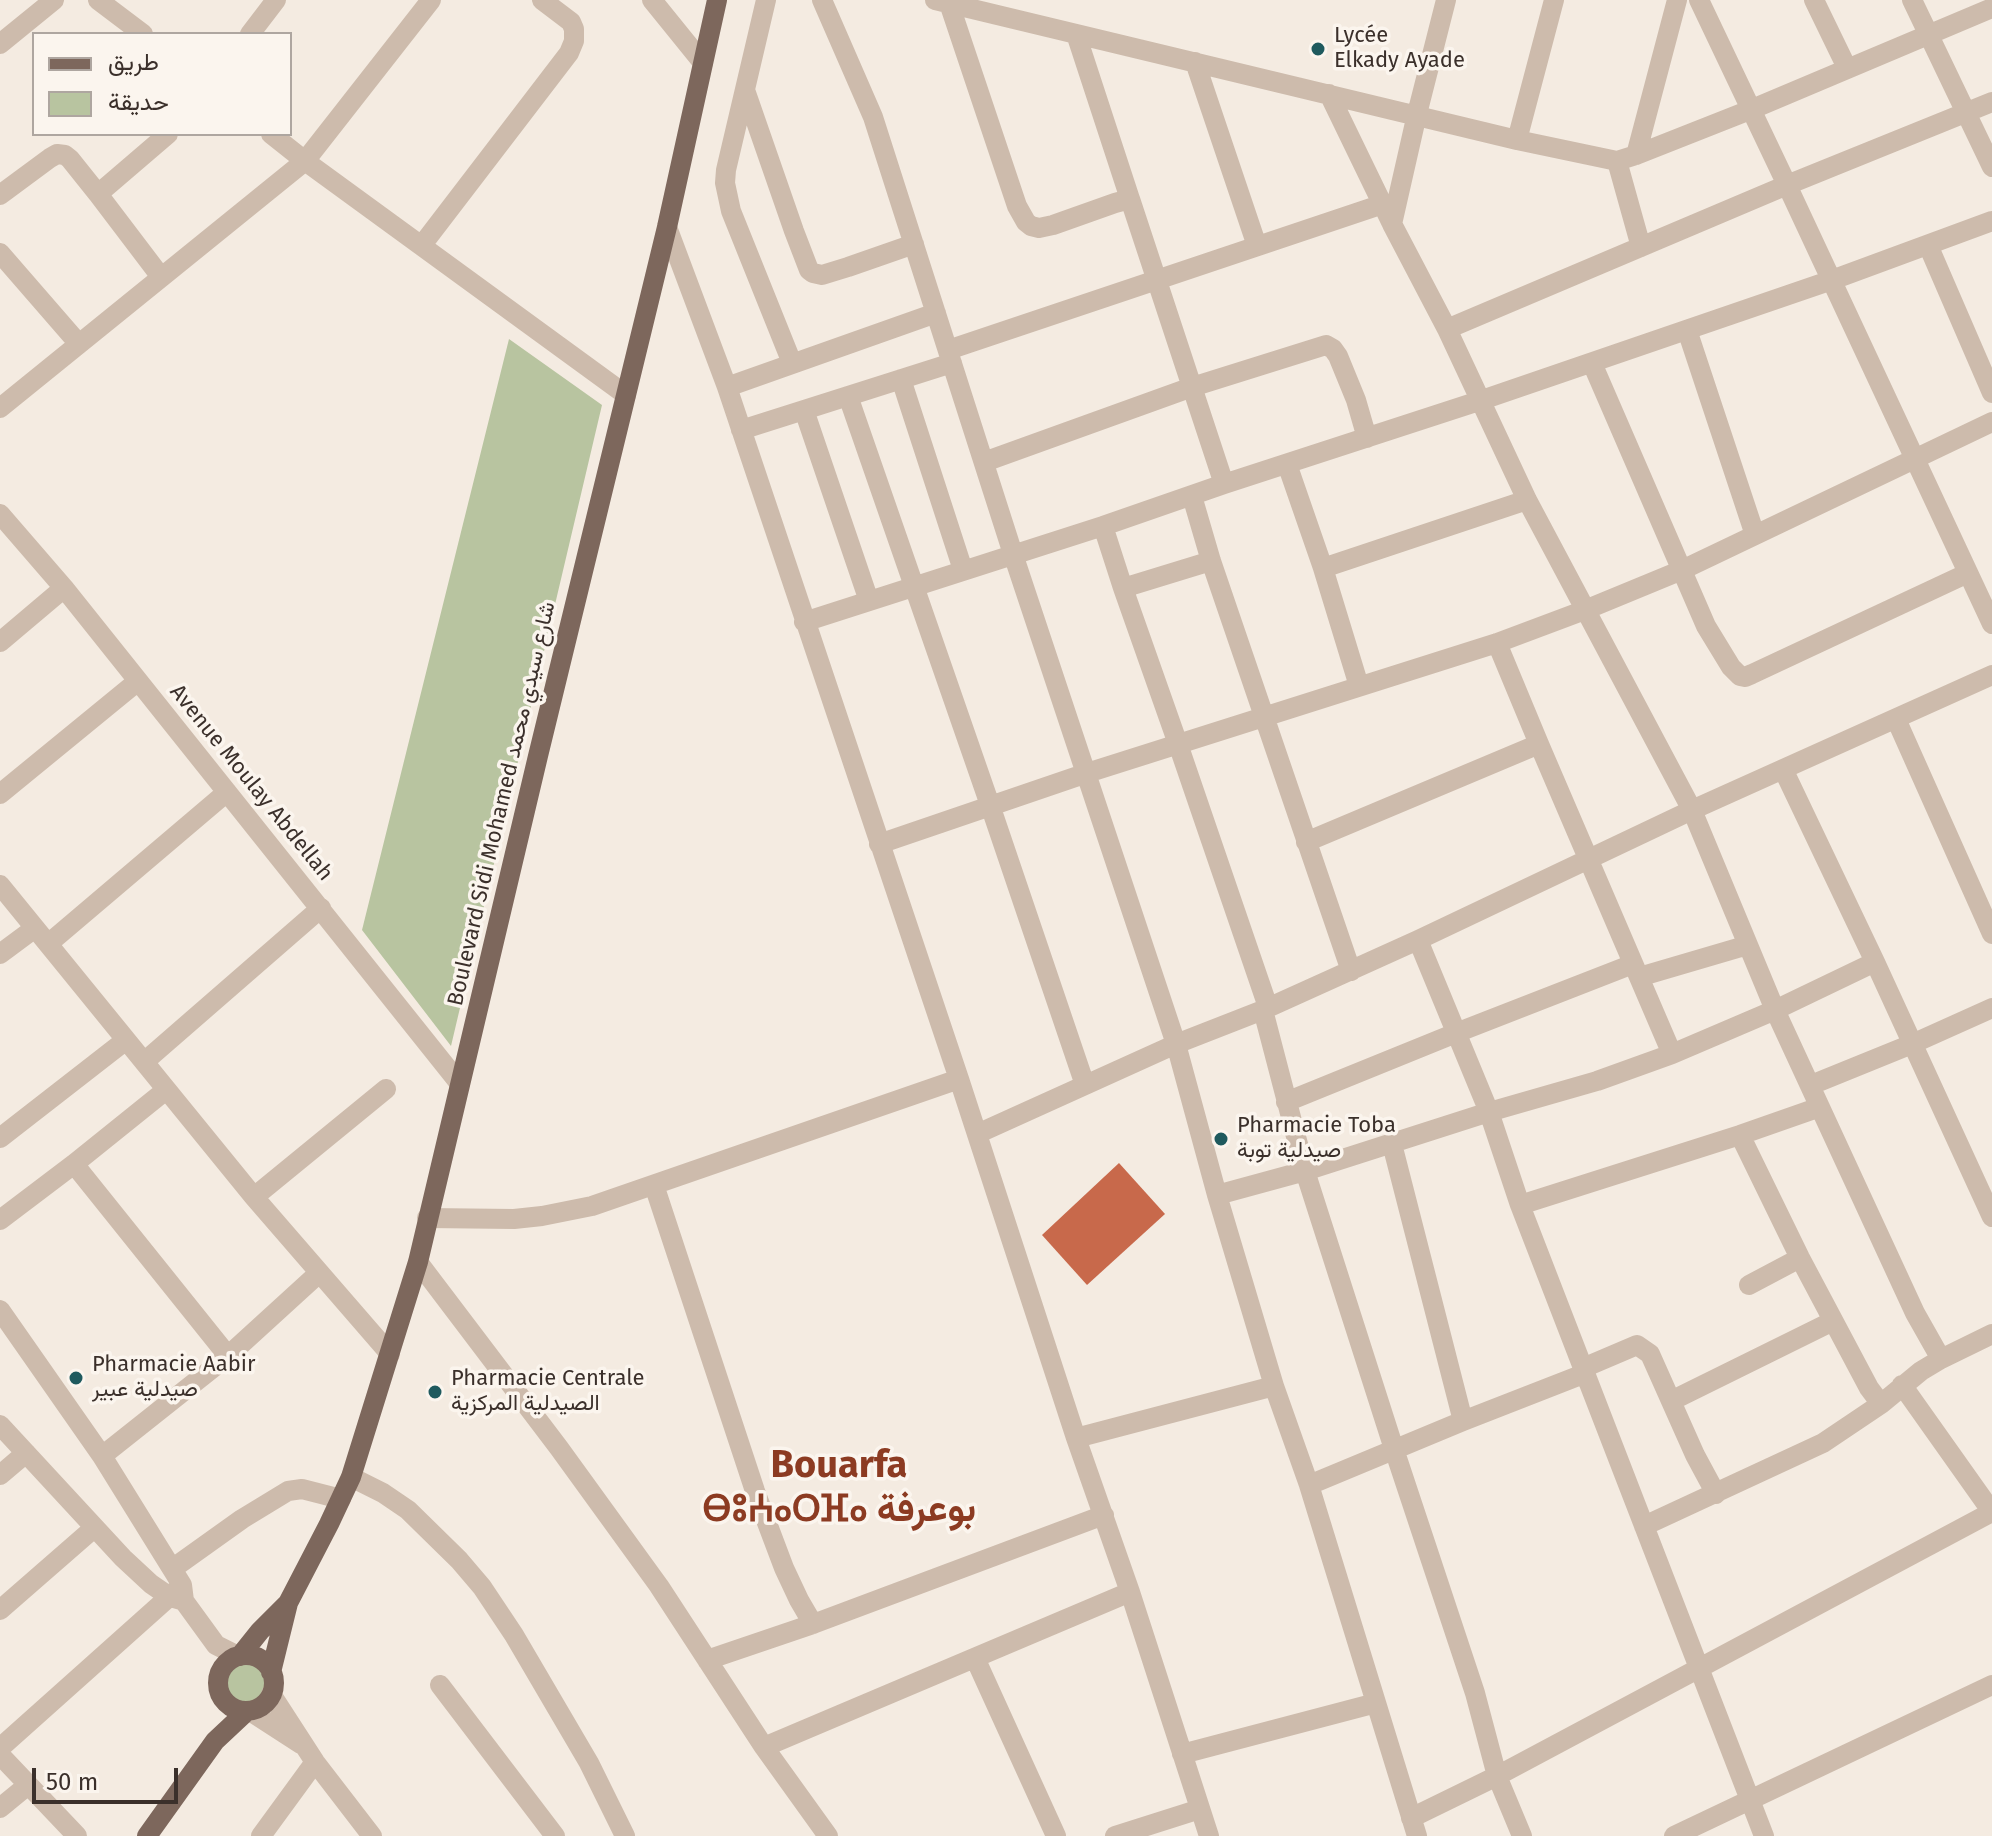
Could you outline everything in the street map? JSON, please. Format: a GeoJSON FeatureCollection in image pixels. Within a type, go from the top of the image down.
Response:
{"type":"FeatureCollection","features":[{"type":"Feature","properties":{"kind":"main road","name":"Boulevard Sidi Mohamed شارع سيدي محمد"},"geometry":{"type":"LineString","coordinates":[[288,1603],[351,1477],[418,1262],[667,227],[717,0]]}},
{"type":"Feature","properties":{"kind":"main road"},"geometry":{"type":"LineString","coordinates":[[215,1741],[219,1674],[288,1603]]}},
{"type":"Feature","properties":{"kind":"main road"},"geometry":{"type":"LineString","coordinates":[[271,1672],[288,1603]]}},
{"type":"Feature","properties":{"kind":"main road"},"geometry":{"type":"LineString","coordinates":[[147,1836],[215,1741],[249,1711],[259,1708],[271,1694],[274,1683],[266,1664],[250,1656],[234,1660]]}},
{"type":"Feature","properties":{"kind":"main road"},"geometry":{"type":"LineString","coordinates":[[220,1694],[231,1707],[249,1711]]}},
{"type":"Feature","properties":{"kind":"street"},"geometry":{"type":"LineString","coordinates":[[0,44],[54,0]]}},
{"type":"Feature","properties":{"kind":"street"},"geometry":{"type":"LineString","coordinates":[[98,0],[140,32]]}},
{"type":"Feature","properties":{"kind":"street"},"geometry":{"type":"LineString","coordinates":[[252,32],[276,0]]}},
{"type":"Feature","properties":{"kind":"street"},"geometry":{"type":"LineString","coordinates":[[0,408],[305,161],[431,0]]}},
{"type":"Feature","properties":{"kind":"street"},"geometry":{"type":"LineString","coordinates":[[422,245],[569,53],[574,41],[571,22],[542,0]]}},
{"type":"Feature","properties":{"kind":"street"},"geometry":{"type":"LineString","coordinates":[[652,0],[703,63]]}},
{"type":"Feature","properties":{"kind":"street"},"geometry":{"type":"LineString","coordinates":[[766,0],[726,170],[726,195],[792,363]]}},
{"type":"Feature","properties":{"kind":"street"},"geometry":{"type":"LineString","coordinates":[[822,0],[873,117],[1013,554],[1176,1044],[1274,1386],[1309,1485],[1414,1827],[1497,1776],[1992,1512],[1902,1385]]}},
{"type":"Feature","properties":{"kind":"street"},"geometry":{"type":"LineString","coordinates":[[1392,224],[1446,0]]}},
{"type":"Feature","properties":{"kind":"street"},"geometry":{"type":"LineString","coordinates":[[1517,140],[1554,0]]}},
{"type":"Feature","properties":{"kind":"street"},"geometry":{"type":"LineString","coordinates":[[1641,247],[1627,158],[1677,0]]}},
{"type":"Feature","properties":{"kind":"street"},"geometry":{"type":"LineString","coordinates":[[1699,0],[1992,624]]}},
{"type":"Feature","properties":{"kind":"street"},"geometry":{"type":"LineString","coordinates":[[1814,0],[1847,68]]}},
{"type":"Feature","properties":{"kind":"street"},"geometry":{"type":"LineString","coordinates":[[1912,0],[1992,167]]}},
{"type":"Feature","properties":{"kind":"street"},"geometry":{"type":"LineString","coordinates":[[942,2],[1517,140],[1627,158],[1992,8]]}},
{"type":"Feature","properties":{"kind":"street"},"geometry":{"type":"LineString","coordinates":[[942,2],[1017,206],[1026,222],[1039,228],[1053,225],[1130,199]]}},
{"type":"Feature","properties":{"kind":"street"},"geometry":{"type":"LineString","coordinates":[[1076,34],[1224,484]]}},
{"type":"Feature","properties":{"kind":"street"},"geometry":{"type":"LineString","coordinates":[[1195,62],[1257,246]]}},
{"type":"Feature","properties":{"kind":"street"},"geometry":{"type":"LineString","coordinates":[[745,90],[809,270],[822,275],[914,244]]}},
{"type":"Feature","properties":{"kind":"street"},"geometry":{"type":"LineString","coordinates":[[1329,94],[1447,329],[1527,500],[1692,810],[1775,1010],[1915,1313],[1941,1359]]}},
{"type":"Feature","properties":{"kind":"street"},"geometry":{"type":"LineString","coordinates":[[1447,329],[1992,102]]}},
{"type":"Feature","properties":{"kind":"street"},"geometry":{"type":"LineString","coordinates":[[98,194],[166,136]]}},
{"type":"Feature","properties":{"kind":"street"},"geometry":{"type":"LineString","coordinates":[[274,136],[626,395]]}},
{"type":"Feature","properties":{"kind":"street"},"geometry":{"type":"LineString","coordinates":[[0,195],[57,154],[65,155],[161,277]]}},
{"type":"Feature","properties":{"kind":"street"},"geometry":{"type":"LineString","coordinates":[[741,430],[901,379],[950,357],[1156,280],[1383,204]]}},
{"type":"Feature","properties":{"kind":"street"},"geometry":{"type":"LineString","coordinates":[[804,622],[1592,363],[1992,221]]}},
{"type":"Feature","properties":{"kind":"street"},"geometry":{"type":"LineString","coordinates":[[667,227],[727,387],[1209,1836]]}},
{"type":"Feature","properties":{"kind":"street"},"geometry":{"type":"LineString","coordinates":[[1928,245],[1992,393]]}},
{"type":"Feature","properties":{"kind":"street"},"geometry":{"type":"LineString","coordinates":[[0,253],[79,344]]}},
{"type":"Feature","properties":{"kind":"street"},"geometry":{"type":"LineString","coordinates":[[727,387],[936,313]]}},
{"type":"Feature","properties":{"kind":"street"},"geometry":{"type":"LineString","coordinates":[[1687,330],[1755,535]]}},
{"type":"Feature","properties":{"kind":"street"},"geometry":{"type":"LineString","coordinates":[[984,462],[1192,387],[1326,345],[1338,356],[1367,438]]}},
{"type":"Feature","properties":{"kind":"street"},"geometry":{"type":"LineString","coordinates":[[1592,363],[1718,648],[1736,674],[1745,677],[1968,573]]}},
{"type":"Feature","properties":{"kind":"street"},"geometry":{"type":"LineString","coordinates":[[901,379],[963,570]]}},
{"type":"Feature","properties":{"kind":"street"},"geometry":{"type":"LineString","coordinates":[[848,396],[1085,1085]]}},
{"type":"Feature","properties":{"kind":"street"},"geometry":{"type":"LineString","coordinates":[[804,410],[869,601]]}},
{"type":"Feature","properties":{"kind":"street"},"geometry":{"type":"LineString","coordinates":[[879,844],[1087,773],[1497,643],[1585,610],[1682,570],[1992,422]]}},
{"type":"Feature","properties":{"kind":"street"},"geometry":{"type":"LineString","coordinates":[[1287,464],[1359,686]]}},
{"type":"Feature","properties":{"kind":"street"},"geometry":{"type":"LineString","coordinates":[[1192,496],[1211,561],[1351,971]]}},
{"type":"Feature","properties":{"kind":"street"},"geometry":{"type":"LineString","coordinates":[[1323,568],[1527,500]]}},
{"type":"Feature","properties":{"kind":"street","name":"Avenue Moulay Abdellah"},"geometry":{"type":"LineString","coordinates":[[0,514],[64,588],[460,1084]]}},
{"type":"Feature","properties":{"kind":"street"},"geometry":{"type":"LineString","coordinates":[[1103,526],[1266,1009],[1305,1171],[1475,1693],[1497,1776],[1522,1836]]}},
{"type":"Feature","properties":{"kind":"street"},"geometry":{"type":"LineString","coordinates":[[1123,588],[1211,561]]}},
{"type":"Feature","properties":{"kind":"street"},"geometry":{"type":"LineString","coordinates":[[0,642],[64,588]]}},
{"type":"Feature","properties":{"kind":"street"},"geometry":{"type":"LineString","coordinates":[[1497,643],[1672,1054]]}},
{"type":"Feature","properties":{"kind":"street"},"geometry":{"type":"LineString","coordinates":[[977,1134],[1176,1044],[1351,971],[1692,810],[1992,675]]}},
{"type":"Feature","properties":{"kind":"street"},"geometry":{"type":"LineString","coordinates":[[0,794],[138,681]]}},
{"type":"Feature","properties":{"kind":"street"},"geometry":{"type":"LineString","coordinates":[[1896,719],[1992,934]]}},
{"type":"Feature","properties":{"kind":"street"},"geometry":{"type":"LineString","coordinates":[[1306,842],[1539,744]]}},
{"type":"Feature","properties":{"kind":"street"},"geometry":{"type":"LineString","coordinates":[[1783,769],[1992,1217]]}},
{"type":"Feature","properties":{"kind":"street"},"geometry":{"type":"LineString","coordinates":[[0,954],[41,936],[227,792]]}},
{"type":"Feature","properties":{"kind":"street"},"geometry":{"type":"LineString","coordinates":[[0,885],[254,1197],[390,1354]]}},
{"type":"Feature","properties":{"kind":"street"},"geometry":{"type":"LineString","coordinates":[[144,1062],[321,908]]}},
{"type":"Feature","properties":{"kind":"street"},"geometry":{"type":"LineString","coordinates":[[1418,940],[1489,1112],[1520,1205],[1764,1836]]}},
{"type":"Feature","properties":{"kind":"street"},"geometry":{"type":"LineString","coordinates":[[1286,1102],[1456,1033],[1636,971],[1748,945]]}},
{"type":"Feature","properties":{"kind":"street"},"geometry":{"type":"LineString","coordinates":[[1217,1195],[1597,1081],[1672,1054],[1775,1010],[1875,962]]}},
{"type":"Feature","properties":{"kind":"street"},"geometry":{"type":"LineString","coordinates":[[1811,1085],[1992,1008]]}},
{"type":"Feature","properties":{"kind":"street"},"geometry":{"type":"LineString","coordinates":[[0,1138],[126,1040]]}},
{"type":"Feature","properties":{"kind":"street"},"geometry":{"type":"LineString","coordinates":[[427,1218],[514,1219],[592,1206],[959,1079]]}},
{"type":"Feature","properties":{"kind":"street"},"geometry":{"type":"LineString","coordinates":[[254,1197],[386,1089]]}},
{"type":"Feature","properties":{"kind":"street"},"geometry":{"type":"LineString","coordinates":[[0,1220],[166,1090]]}},
{"type":"Feature","properties":{"kind":"street"},"geometry":{"type":"LineString","coordinates":[[1520,1205],[1820,1107]]}},
{"type":"Feature","properties":{"kind":"street"},"geometry":{"type":"LineString","coordinates":[[1740,1135],[1833,1321],[1881,1404]]}},
{"type":"Feature","properties":{"kind":"street"},"geometry":{"type":"LineString","coordinates":[[1392,1144],[1463,1421]]}},
{"type":"Feature","properties":{"kind":"street"},"geometry":{"type":"LineString","coordinates":[[74,1164],[228,1356]]}},
{"type":"Feature","properties":{"kind":"street"},"geometry":{"type":"LineString","coordinates":[[654,1185],[755,1491],[793,1587],[813,1624]]}},
{"type":"Feature","properties":{"kind":"street"},"geometry":{"type":"LineString","coordinates":[[1749,1285],[1800,1258]]}},
{"type":"Feature","properties":{"kind":"street"},"geometry":{"type":"LineString","coordinates":[[418,1262],[632,1548],[827,1836]]}},
{"type":"Feature","properties":{"kind":"street"},"geometry":{"type":"LineString","coordinates":[[102,1456],[228,1356],[319,1273]]}},
{"type":"Feature","properties":{"kind":"street"},"geometry":{"type":"LineString","coordinates":[[1671,1401],[1833,1321]]}},
{"type":"Feature","properties":{"kind":"street"},"geometry":{"type":"LineString","coordinates":[[4,1324],[102,1456],[177,1588],[216,1645],[234,1660]]}},
{"type":"Feature","properties":{"kind":"street"},"geometry":{"type":"LineString","coordinates":[[1644,1526],[1823,1443],[1941,1359],[1992,1334]]}},
{"type":"Feature","properties":{"kind":"street"},"geometry":{"type":"LineString","coordinates":[[1309,1485],[1637,1345],[1650,1354],[1716,1494]]}},
{"type":"Feature","properties":{"kind":"street"},"geometry":{"type":"LineString","coordinates":[[1076,1438],[1274,1386]]}},
{"type":"Feature","properties":{"kind":"street"},"geometry":{"type":"LineString","coordinates":[[0,1425],[94,1528],[151,1584],[177,1588]]}},
{"type":"Feature","properties":{"kind":"street"},"geometry":{"type":"LineString","coordinates":[[0,1475],[26,1453]]}},
{"type":"Feature","properties":{"kind":"street"},"geometry":{"type":"LineString","coordinates":[[351,1477],[408,1510],[482,1587],[514,1635],[589,1763],[625,1836]]}},
{"type":"Feature","properties":{"kind":"street"},"geometry":{"type":"LineString","coordinates":[[0,1748],[177,1588],[242,1519],[288,1491],[302,1489],[341,1499]]}},
{"type":"Feature","properties":{"kind":"street"},"geometry":{"type":"LineString","coordinates":[[707,1660],[813,1624],[1104,1515]]}},
{"type":"Feature","properties":{"kind":"street"},"geometry":{"type":"LineString","coordinates":[[0,1610],[94,1528]]}},
{"type":"Feature","properties":{"kind":"street"},"geometry":{"type":"LineString","coordinates":[[764,1747],[1130,1592]]}},
{"type":"Feature","properties":{"kind":"street"},"geometry":{"type":"LineString","coordinates":[[975,1658],[1056,1836]]}},
{"type":"Feature","properties":{"kind":"street"},"geometry":{"type":"LineString","coordinates":[[440,1685],[555,1836]]}},
{"type":"Feature","properties":{"kind":"street"},"geometry":{"type":"LineString","coordinates":[[1674,1836],[1992,1685]]}},
{"type":"Feature","properties":{"kind":"street"},"geometry":{"type":"LineString","coordinates":[[271,1694],[309,1754],[372,1836]]}},
{"type":"Feature","properties":{"kind":"street"},"geometry":{"type":"LineString","coordinates":[[1182,1754],[1376,1703]]}},
{"type":"Feature","properties":{"kind":"street"},"geometry":{"type":"LineString","coordinates":[[249,1711],[309,1754]]}},
{"type":"Feature","properties":{"kind":"street"},"geometry":{"type":"LineString","coordinates":[[261,1836],[309,1754]]}},
{"type":"Feature","properties":{"kind":"street"},"geometry":{"type":"LineString","coordinates":[[0,1755],[77,1836]]}},
{"type":"Feature","properties":{"kind":"street"},"geometry":{"type":"LineString","coordinates":[[0,1808],[28,1785]]}},
{"type":"Feature","properties":{"kind":"street"},"geometry":{"type":"LineString","coordinates":[[1115,1836],[1200,1809]]}},
{"type":"Feature","properties":{"kind":"green space"},"geometry":{"type":"Polygon","coordinates":[[[509,339],[602,405],[451,1046],[362,930],[509,339]]]}},
{"type":"Feature","properties":{"kind":"green space"},"geometry":{"type":"Polygon","coordinates":[[[248,1661],[264,1668],[271,1684],[264,1700],[248,1707],[232,1700],[225,1684],[232,1668],[248,1661]]]}},
{"type":"Feature","properties":{"kind":"building"},"geometry":{"type":"Polygon","coordinates":[[[1119,1163],[1165,1214],[1087,1285],[1042,1235],[1119,1163]]]}},
{"type":"Feature","properties":{"kind":"place","name":"Lycée Elkady Ayade"},"geometry":{"type":"Point","coordinates":[1318,49]}},
{"type":"Feature","properties":{"kind":"place","name":"Pharmacie Toba صيدلية توبة"},"geometry":{"type":"Point","coordinates":[1221,1139]}},
{"type":"Feature","properties":{"kind":"place","name":"Pharmacie Aabir صيدلية عبير"},"geometry":{"type":"Point","coordinates":[76,1378]}},
{"type":"Feature","properties":{"kind":"place","name":"Pharmacie Centrale الصيدلية المركزية"},"geometry":{"type":"Point","coordinates":[435,1392]}},
{"type":"Feature","properties":{"kind":"district","name":"Bouarfa ⴱⵓⵄⴰⵔⴼⴰ بوعرفة"},"geometry":{"type":"Point","coordinates":[839,1488]}}]}
